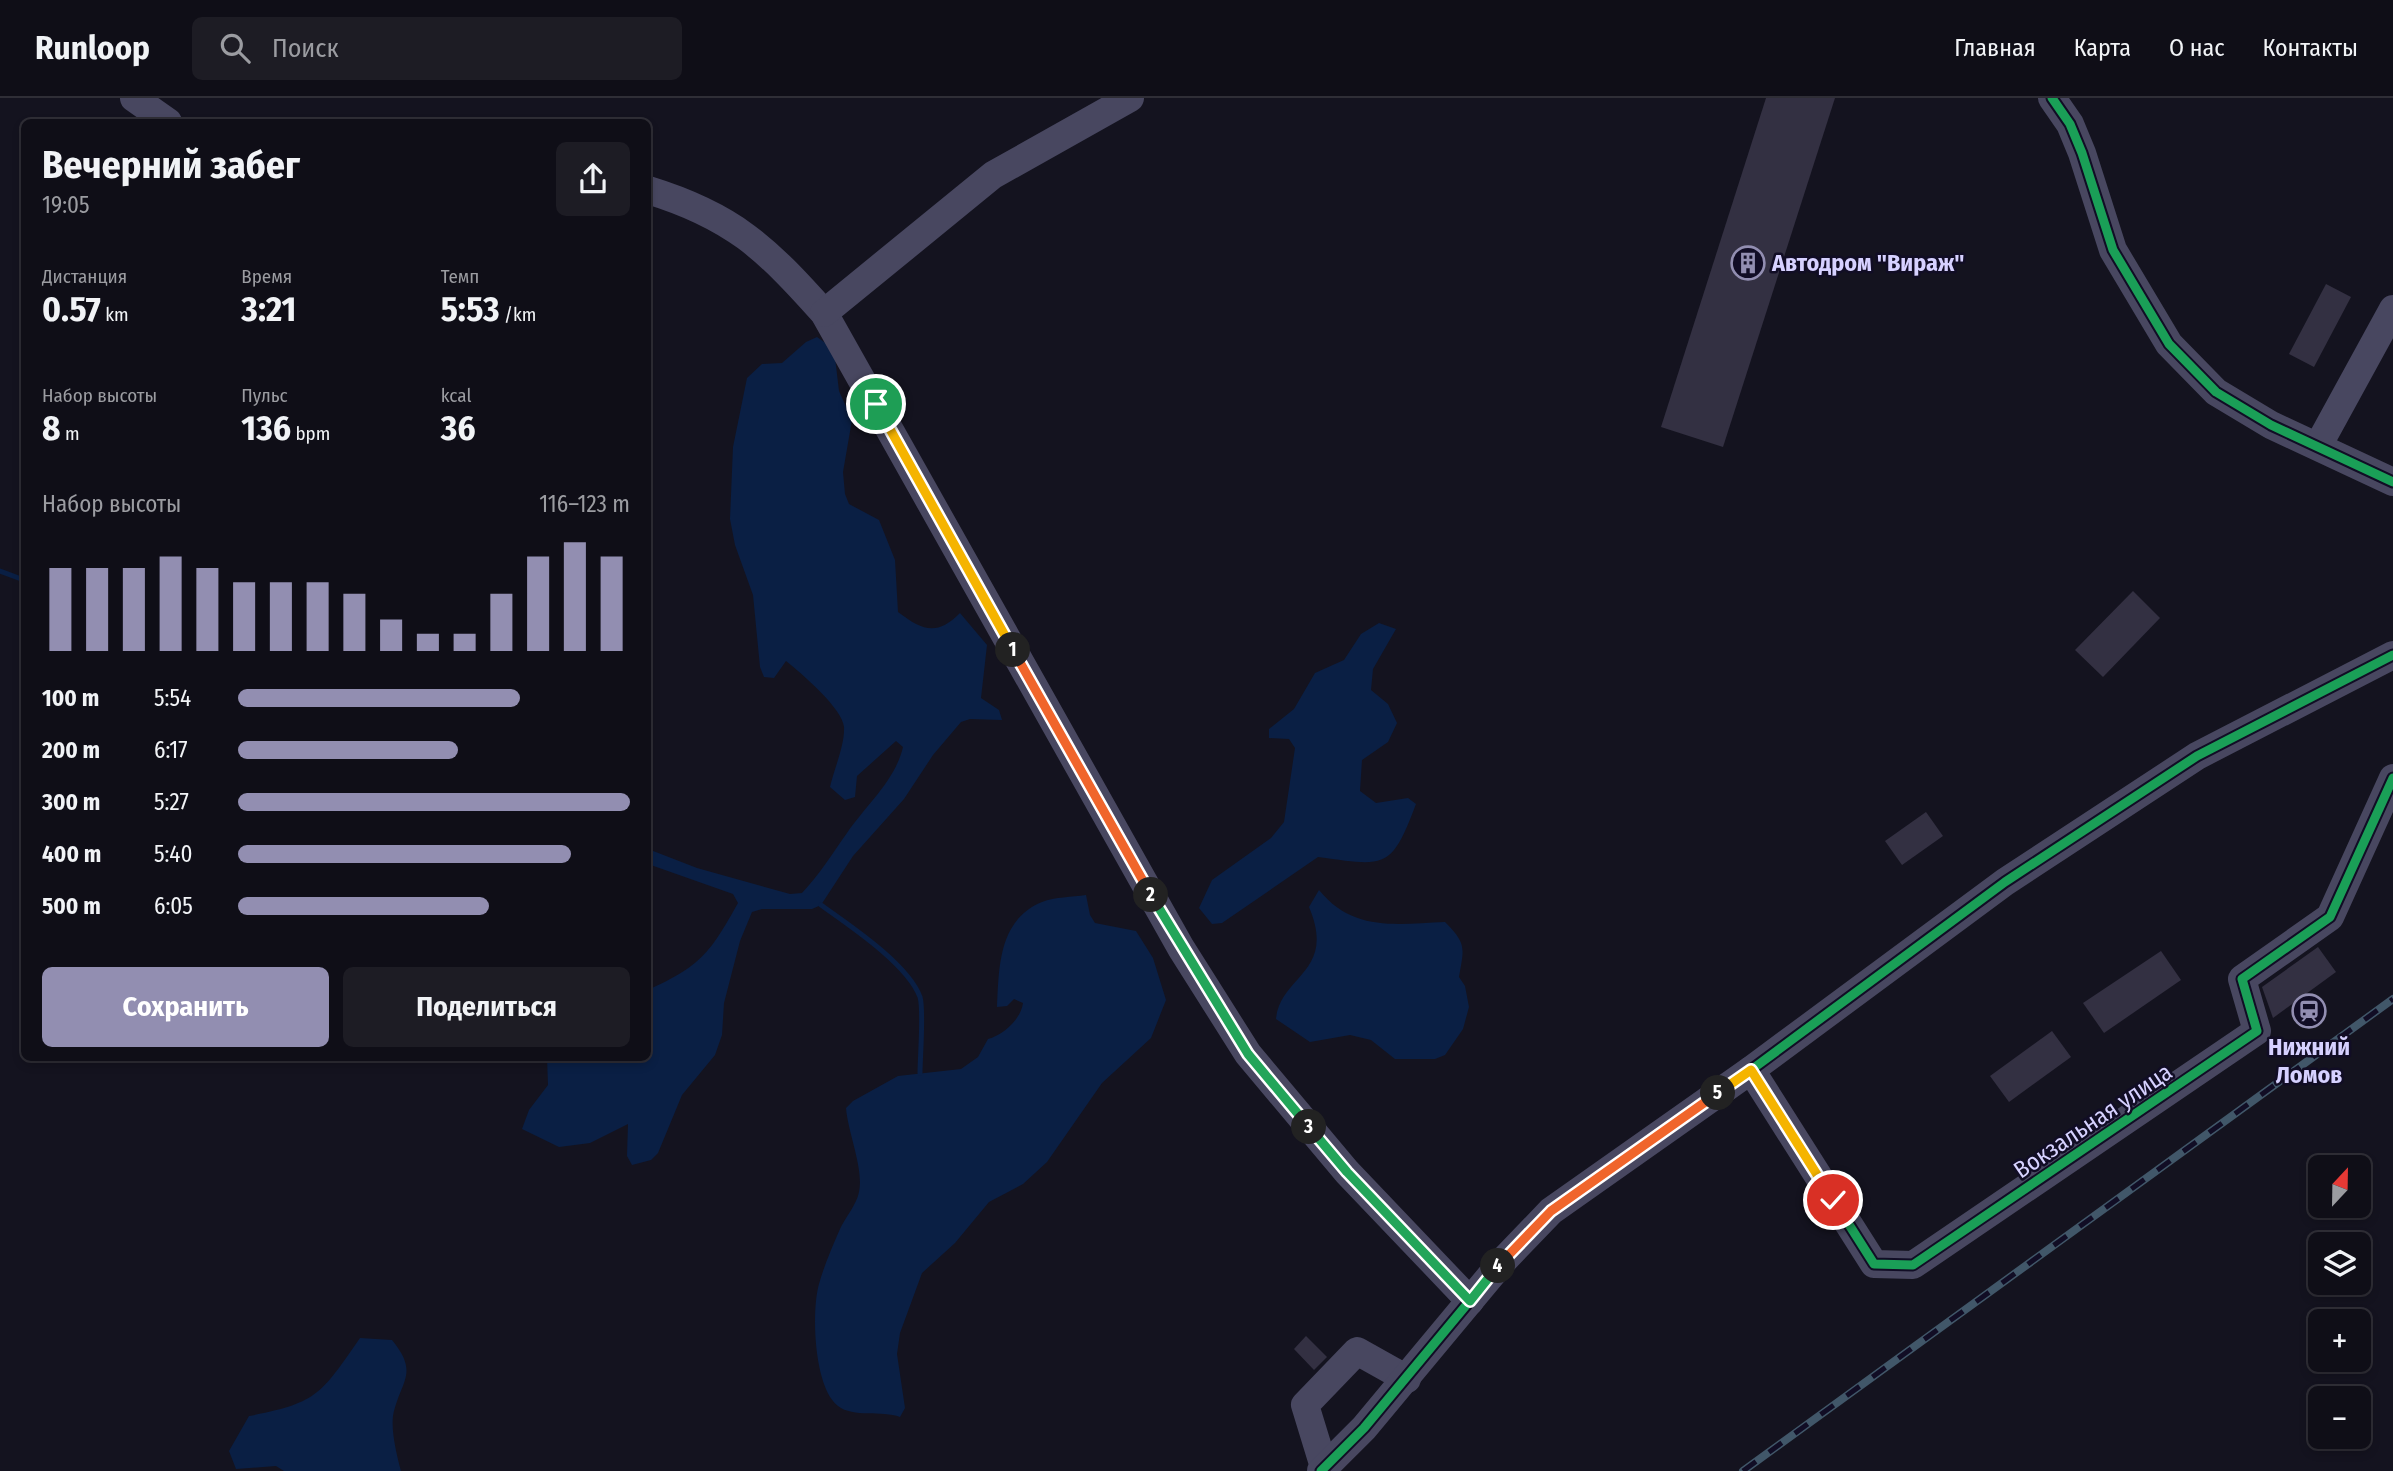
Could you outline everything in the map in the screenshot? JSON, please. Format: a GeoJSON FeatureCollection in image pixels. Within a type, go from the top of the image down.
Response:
{"type":"FeatureCollection","features":[{"type":"Feature","properties":{"kind":"street"},"geometry":{"type":"LineString","coordinates":[[134,98],[164,119]]}},
{"type":"Feature","properties":{"kind":"street"},"geometry":{"type":"LineString","coordinates":[[824,313],[993,175],[1129,98]]}},
{"type":"Feature","properties":{"kind":"street"},"geometry":{"type":"LineString","coordinates":[[2052,98],[2070,124],[2082,153],[2113,250],[2169,344],[2216,392],[2271,425],[2393,482]]}},
{"type":"Feature","properties":{"kind":"street"},"geometry":{"type":"LineString","coordinates":[[651,191],[693,204],[739,229],[786,270],[824,313],[1161,913],[1248,1054],[1347,1172],[1470,1301]]}},
{"type":"Feature","properties":{"kind":"street"},"geometry":{"type":"LineString","coordinates":[[2318,446],[2393,309]]}},
{"type":"Feature","properties":{"kind":"street"},"geometry":{"type":"LineString","coordinates":[[1323,1469],[1407,1379],[1470,1301],[1551,1211],[1751,1070],[2005,882],[2185,764],[2393,655]]}},
{"type":"Feature","properties":{"kind":"street","name":"Вокзальная улица"},"geometry":{"type":"LineString","coordinates":[[1751,1070],[1874,1265],[1913,1265],[2257,1031],[2242,979],[2330,917],[2393,778]]}},
{"type":"Feature","properties":{"kind":"street"},"geometry":{"type":"LineString","coordinates":[[1323,1469],[1305,1405],[1357,1351],[1407,1379]]}},
{"type":"Feature","properties":{"kind":"water"},"geometry":{"type":"Polygon","coordinates":[[[817,337],[834,349],[839,391],[852,420],[843,472],[845,494],[849,504],[879,520],[895,560],[898,612],[923,627],[930,628],[944,625],[960,613],[987,645],[981,698],[999,710],[1002,720],[970,719],[961,722],[933,755],[904,799],[853,856],[821,905],[812,909],[762,909],[752,912],[740,941],[724,1003],[722,1035],[715,1055],[682,1095],[658,1153],[651,1160],[632,1165],[627,1156],[628,1124],[590,1143],[559,1147],[522,1129],[529,1110],[548,1085],[547,1061],[651,1061],[651,988],[680,973],[702,956],[720,934],[738,903],[733,894],[651,865],[651,850],[697,868],[790,894],[802,893],[887,782],[903,747],[896,741],[857,776],[855,797],[845,800],[830,787],[844,734],[842,719],[837,711],[786,661],[774,678],[764,677],[760,667],[753,595],[735,545],[730,519],[733,447],[747,378],[762,364],[782,363],[806,342],[817,337]]]}},
{"type":"Feature","properties":{"kind":"water"},"geometry":{"type":"Polygon","coordinates":[[[1379,623],[1396,629],[1373,669],[1371,690],[1388,704],[1397,723],[1388,742],[1362,760],[1360,791],[1376,803],[1408,798],[1416,804],[1400,842],[1392,853],[1372,862],[1318,857],[1222,923],[1212,924],[1199,908],[1212,880],[1271,838],[1284,822],[1295,748],[1289,739],[1269,738],[1269,729],[1294,709],[1315,673],[1344,660],[1361,634],[1379,623]]]}},
{"type":"Feature","properties":{"kind":"water"},"geometry":{"type":"Polygon","coordinates":[[[1319,890],[1332,904],[1361,919],[1393,924],[1445,922],[1457,936],[1463,953],[1459,977],[1465,986],[1469,1007],[1463,1029],[1445,1055],[1435,1059],[1395,1059],[1371,1040],[1350,1035],[1310,1042],[1276,1019],[1287,992],[1312,960],[1316,946],[1316,929],[1309,907],[1319,890]]]}},
{"type":"Feature","properties":{"kind":"water"},"geometry":{"type":"Polygon","coordinates":[[[1086,895],[1090,915],[1095,923],[1136,931],[1153,958],[1166,1000],[1151,1038],[1102,1083],[1047,1162],[1023,1184],[989,1202],[955,1243],[922,1273],[900,1333],[897,1354],[905,1408],[900,1417],[844,1410],[830,1397],[819,1367],[815,1312],[819,1284],[826,1263],[859,1192],[858,1162],[846,1108],[853,1101],[898,1076],[961,1069],[978,1057],[988,1039],[1010,1026],[1022,1009],[1023,1003],[1014,999],[1007,1006],[997,1007],[1004,947],[1017,921],[1028,910],[1042,902],[1086,895]]]}},
{"type":"Feature","properties":{"kind":"water"},"geometry":{"type":"Polygon","coordinates":[[[360,1338],[392,1340],[405,1361],[406,1378],[393,1416],[401,1471],[284,1471],[276,1466],[236,1469],[229,1451],[249,1416],[290,1406],[316,1393],[336,1372],[360,1338]]]}},
{"type":"Feature","properties":{"kind":"building","name":"Автодром \"Вираж\""},"geometry":{"type":"Polygon","coordinates":[[[1766,98],[1835,98],[1723,447],[1661,427],[1766,98]]]}},
{"type":"Feature","properties":{"kind":"building"},"geometry":{"type":"Polygon","coordinates":[[[2326,284],[2351,297],[2314,367],[2289,354],[2326,284]]]}},
{"type":"Feature","properties":{"kind":"building"},"geometry":{"type":"Polygon","coordinates":[[[2133,591],[2160,618],[2103,677],[2075,650],[2133,591]]]}},
{"type":"Feature","properties":{"kind":"building"},"geometry":{"type":"Polygon","coordinates":[[[1926,812],[1943,836],[1902,865],[1885,841],[1926,812]]]}},
{"type":"Feature","properties":{"kind":"building"},"geometry":{"type":"Polygon","coordinates":[[[2318,947],[2336,972],[2273,1018],[2262,987],[2318,947]]]}},
{"type":"Feature","properties":{"kind":"building"},"geometry":{"type":"Polygon","coordinates":[[[2161,951],[2181,980],[2104,1033],[2083,1003],[2161,951]]]}},
{"type":"Feature","properties":{"kind":"building"},"geometry":{"type":"Polygon","coordinates":[[[2052,1031],[2071,1057],[2009,1102],[1990,1076],[2052,1031]]]}},
{"type":"Feature","properties":{"kind":"building"},"geometry":{"type":"Polygon","coordinates":[[[1306,1336],[1327,1357],[1314,1370],[1294,1349],[1306,1336]]]}},
{"type":"Feature","properties":{"kind":"waterway"},"geometry":{"type":"LineString","coordinates":[[0,571],[21,579]]}},
{"type":"Feature","properties":{"kind":"waterway"},"geometry":{"type":"LineString","coordinates":[[821,905],[876,946],[913,984],[921,1003],[920,1073]]}},
{"type":"Feature","properties":{"kind":"railway"},"geometry":{"type":"LineString","coordinates":[[1743,1471],[2393,999]]}},
{"type":"Feature","properties":{"kind":"cycle path"},"geometry":{"type":"LineString","coordinates":[[2052,98],[2070,124],[2082,153],[2113,250],[2169,344],[2216,392],[2271,425],[2393,482]]}},
{"type":"Feature","properties":{"kind":"cycle path"},"geometry":{"type":"LineString","coordinates":[[1321,1471],[1364,1428],[1503,1261],[1551,1211],[1751,1070],[2005,882],[2197,756],[2393,655]]}},
{"type":"Feature","properties":{"kind":"cycle path"},"geometry":{"type":"LineString","coordinates":[[1751,1070],[1874,1264],[1913,1265],[2257,1031],[2242,979],[2330,917],[2393,778]]}},
{"type":"Feature","properties":{"kind":"place","name":"Автодром \"Вираж\""},"geometry":{"type":"Point","coordinates":[1748,263]}},
{"type":"Feature","properties":{"kind":"place","name":"Нижний Ломов"},"geometry":{"type":"Point","coordinates":[2309,1011]}},
{"type":"Feature","properties":{"kind":"route"},"geometry":{"type":"LineString","coordinates":[[876,404],[1181,948],[1248,1054],[1347,1172],[1470,1301],[1503,1261],[1551,1211],[1751,1070],[1833,1200]]}}]}
